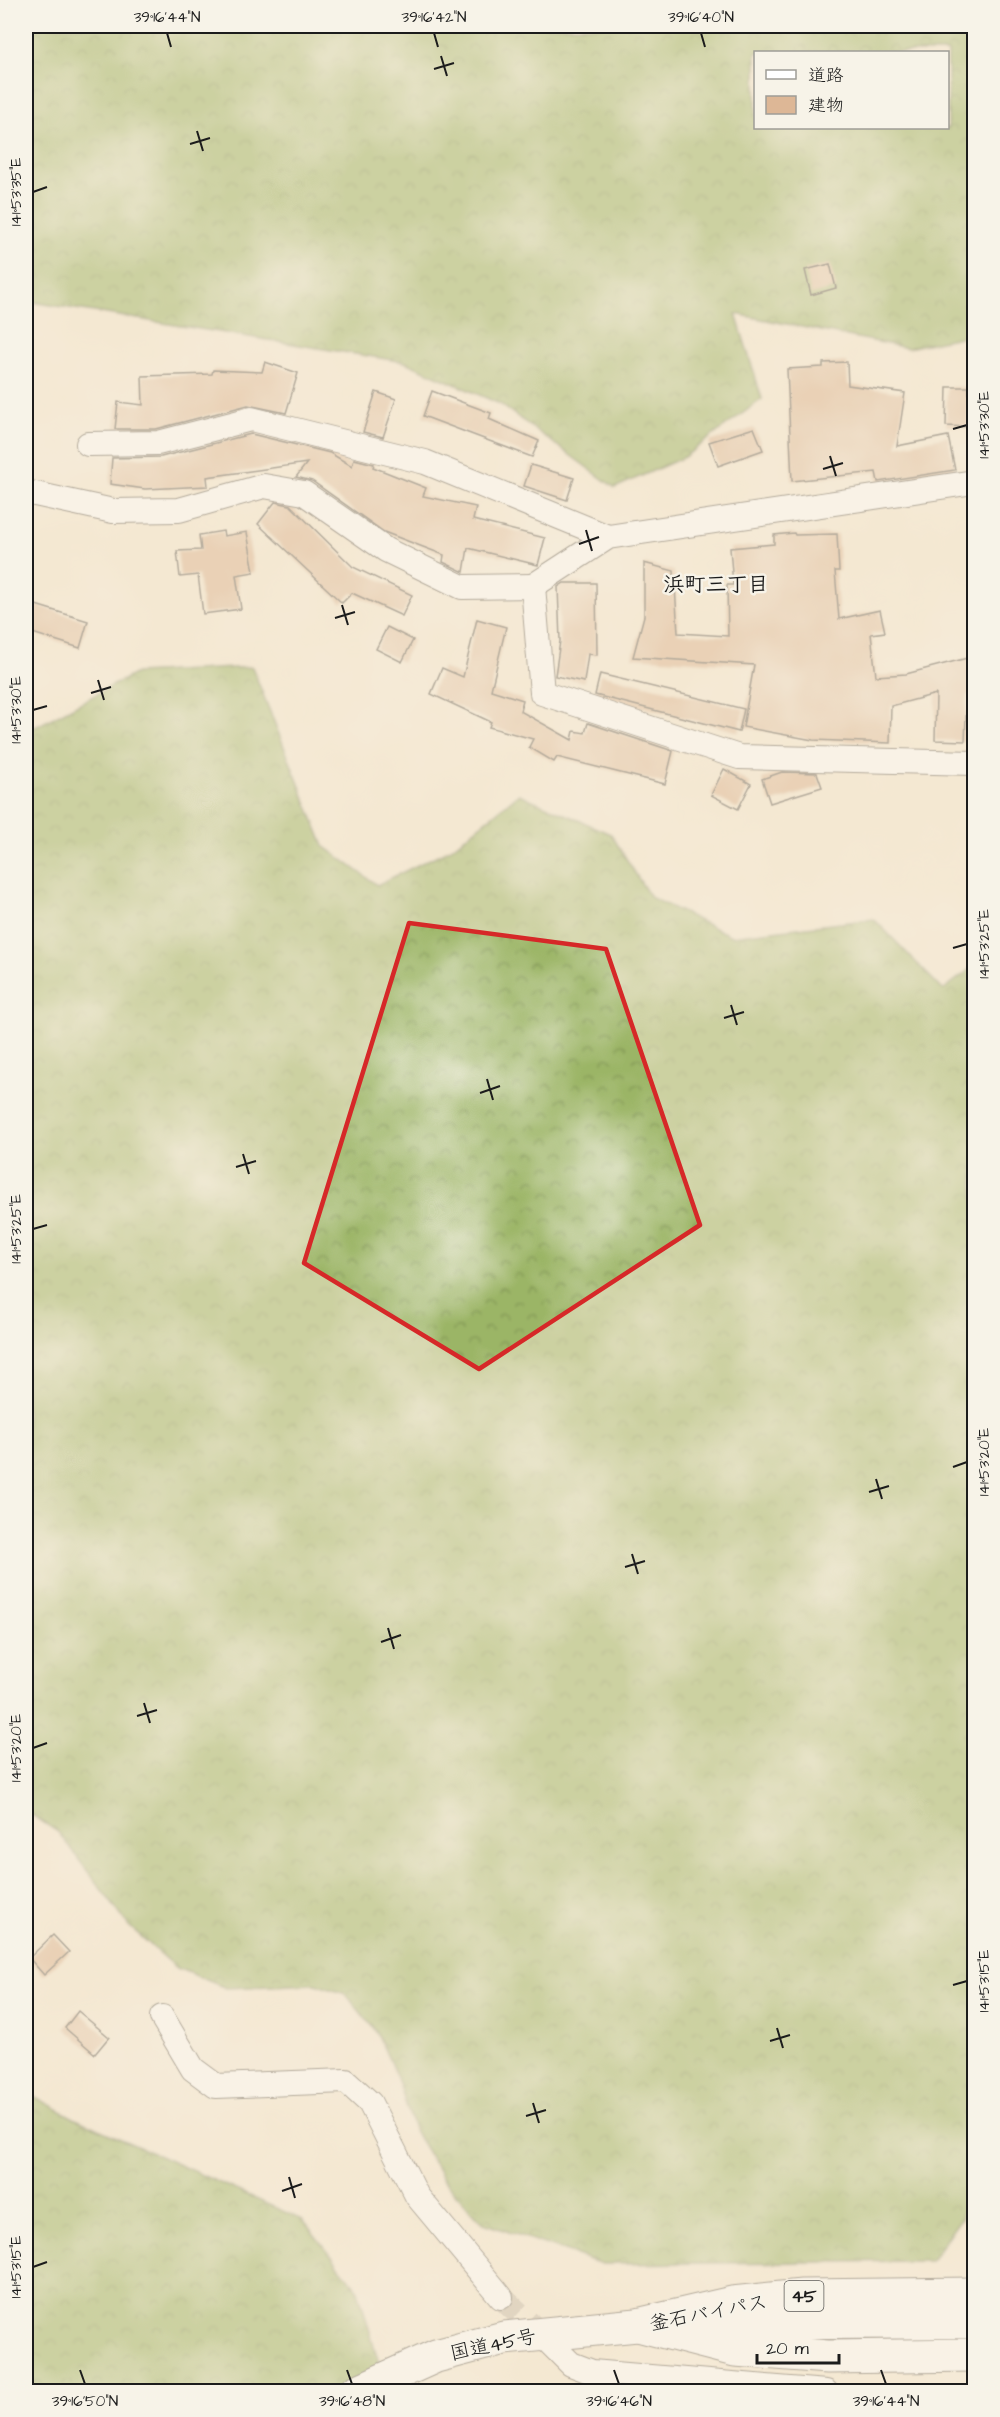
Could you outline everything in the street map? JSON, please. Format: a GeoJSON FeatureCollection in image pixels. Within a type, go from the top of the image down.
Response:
{"type":"FeatureCollection","features":[{"type":"Feature","properties":{"kind":"highway","name":"釜石バイパス"},"geometry":{"type":"LineString","coordinates":[[637,2325],[732,2303],[802,2296],[975,2294]]}},
{"type":"Feature","properties":{"kind":"highway","name":"釜石バイパス"},"geometry":{"type":"LineString","coordinates":[[637,2325],[735,2350],[828,2357],[975,2355]]}},
{"type":"Feature","properties":{"kind":"highway","name":"国道45号"},"geometry":{"type":"LineString","coordinates":[[356,2391],[436,2356],[504,2338],[637,2325]]}},
{"type":"Feature","properties":{"kind":"street"},"geometry":{"type":"LineString","coordinates":[[88,444],[158,443],[251,419],[425,462],[608,537]]}},
{"type":"Feature","properties":{"kind":"street"},"geometry":{"type":"LineString","coordinates":[[26,492],[113,511],[179,510],[264,486],[304,493],[386,550],[462,587],[533,586],[608,537],[975,482]]}},
{"type":"Feature","properties":{"kind":"street"},"geometry":{"type":"LineString","coordinates":[[533,586],[542,693],[739,757],[975,763]]}},
{"type":"Feature","properties":{"kind":"street"},"geometry":{"type":"LineString","coordinates":[[162,2017],[193,2069],[216,2086],[346,2081],[370,2103],[417,2196],[501,2297]]}},
{"type":"Feature","properties":{"kind":"street"},"geometry":{"type":"LineString","coordinates":[[637,2325],[975,2323]]}},
{"type":"Feature","properties":{"kind":"street"},"geometry":{"type":"LineString","coordinates":[[543,2337],[572,2364],[592,2372],[826,2391]]}},
{"type":"Feature","properties":{"kind":"highlighted area"},"geometry":{"type":"Polygon","coordinates":[[[409,923],[606,949],[700,1225],[479,1369],[304,1263],[409,923]]]}},
{"type":"Feature","properties":{"kind":"green space"},"geometry":{"type":"Polygon","coordinates":[[[26,26],[974,26],[974,334],[908,348],[736,314],[762,399],[684,457],[615,488],[500,404],[405,362],[32,302],[26,299],[26,26]]]}},
{"type":"Feature","properties":{"kind":"green space"},"geometry":{"type":"Polygon","coordinates":[[[252,667],[324,846],[377,885],[450,849],[519,794],[611,834],[650,897],[731,936],[874,919],[943,990],[974,966],[974,2109],[962,2217],[930,2261],[602,2264],[483,2223],[445,2182],[415,2132],[396,2075],[377,2033],[346,1994],[315,1984],[226,1988],[177,1968],[129,1926],[58,1832],[26,1811],[26,732],[136,673],[252,667]]]}},
{"type":"Feature","properties":{"kind":"green space"},"geometry":{"type":"Polygon","coordinates":[[[26,2092],[76,2119],[303,2220],[358,2290],[387,2391],[26,2391],[26,2092]]]}},
{"type":"Feature","properties":{"kind":"building"},"geometry":{"type":"Polygon","coordinates":[[[830,264],[836,288],[811,295],[805,270],[830,264]]]}},
{"type":"Feature","properties":{"kind":"building"},"geometry":{"type":"Polygon","coordinates":[[[265,362],[298,373],[286,413],[248,405],[156,429],[115,429],[118,402],[143,405],[142,376],[212,374],[213,370],[262,372],[265,362]]]}},
{"type":"Feature","properties":{"kind":"building"},"geometry":{"type":"Polygon","coordinates":[[[847,362],[848,385],[905,393],[897,446],[948,436],[955,470],[878,482],[876,472],[792,481],[787,369],[823,367],[823,363],[847,362]]]}},
{"type":"Feature","properties":{"kind":"building"},"geometry":{"type":"Polygon","coordinates":[[[947,387],[969,387],[968,427],[946,426],[947,387]]]}},
{"type":"Feature","properties":{"kind":"building"},"geometry":{"type":"Polygon","coordinates":[[[432,391],[491,413],[489,419],[539,441],[532,457],[423,416],[432,391]]]}},
{"type":"Feature","properties":{"kind":"building"},"geometry":{"type":"Polygon","coordinates":[[[376,392],[396,399],[383,437],[363,432],[376,392]]]}},
{"type":"Feature","properties":{"kind":"building"},"geometry":{"type":"Polygon","coordinates":[[[754,428],[763,450],[718,466],[709,442],[754,428]]]}},
{"type":"Feature","properties":{"kind":"building"},"geometry":{"type":"Polygon","coordinates":[[[251,434],[330,453],[352,466],[354,459],[374,464],[373,467],[426,488],[423,496],[476,507],[473,520],[545,538],[538,565],[468,548],[464,572],[443,562],[444,555],[384,532],[312,481],[296,477],[307,463],[207,477],[208,486],[145,489],[110,484],[112,458],[161,457],[251,434]]]}},
{"type":"Feature","properties":{"kind":"building"},"geometry":{"type":"Polygon","coordinates":[[[531,465],[574,478],[567,500],[524,486],[531,465]]]}},
{"type":"Feature","properties":{"kind":"building"},"geometry":{"type":"Polygon","coordinates":[[[275,502],[290,505],[353,567],[412,595],[402,616],[352,593],[342,603],[258,524],[275,502]]]}},
{"type":"Feature","properties":{"kind":"building"},"geometry":{"type":"Polygon","coordinates":[[[223,531],[224,536],[247,532],[254,572],[236,575],[241,609],[203,614],[198,575],[180,577],[177,551],[201,550],[199,535],[223,531]]]}},
{"type":"Feature","properties":{"kind":"building"},"geometry":{"type":"Polygon","coordinates":[[[794,533],[795,535],[837,534],[839,571],[835,571],[839,619],[880,610],[885,632],[871,634],[876,676],[906,674],[975,656],[975,695],[967,695],[965,741],[935,740],[936,694],[891,706],[890,743],[813,740],[743,727],[754,665],[633,657],[644,616],[644,563],[674,571],[678,633],[728,636],[727,585],[733,585],[730,548],[774,544],[774,535],[794,533]]]}},
{"type":"Feature","properties":{"kind":"building"},"geometry":{"type":"Polygon","coordinates":[[[564,583],[596,583],[597,655],[588,654],[584,682],[555,676],[560,641],[558,587],[564,583]]]}},
{"type":"Feature","properties":{"kind":"building"},"geometry":{"type":"Polygon","coordinates":[[[26,602],[88,621],[80,648],[26,631],[26,602]]]}},
{"type":"Feature","properties":{"kind":"building"},"geometry":{"type":"Polygon","coordinates":[[[477,619],[506,627],[491,690],[523,700],[520,711],[572,740],[574,731],[585,733],[588,723],[673,751],[665,784],[557,757],[554,762],[529,747],[533,739],[489,727],[491,722],[431,694],[442,668],[463,677],[477,619]]]}},
{"type":"Feature","properties":{"kind":"building"},"geometry":{"type":"Polygon","coordinates":[[[387,627],[413,640],[402,662],[376,649],[387,627]]]}},
{"type":"Feature","properties":{"kind":"building"},"geometry":{"type":"Polygon","coordinates":[[[600,674],[744,709],[739,732],[595,695],[600,674]]]}},
{"type":"Feature","properties":{"kind":"building"},"geometry":{"type":"Polygon","coordinates":[[[724,769],[751,784],[738,809],[711,795],[724,769]]]}},
{"type":"Feature","properties":{"kind":"building"},"geometry":{"type":"Polygon","coordinates":[[[782,772],[817,773],[822,787],[770,803],[762,779],[782,772]]]}},
{"type":"Feature","properties":{"kind":"building"},"geometry":{"type":"Polygon","coordinates":[[[53,1935],[69,1952],[44,1975],[29,1958],[53,1935]]]}},
{"type":"Feature","properties":{"kind":"building"},"geometry":{"type":"Polygon","coordinates":[[[78,2011],[109,2037],[95,2054],[65,2028],[78,2011]]]}},
{"type":"Feature","properties":{"kind":"tunnel"},"geometry":{"type":"LineString","coordinates":[[501,2297],[544,2337]]}},
{"type":"Feature","properties":{"kind":"district","name":"浜町三丁目"},"geometry":{"type":"Point","coordinates":[716,584]}}]}
